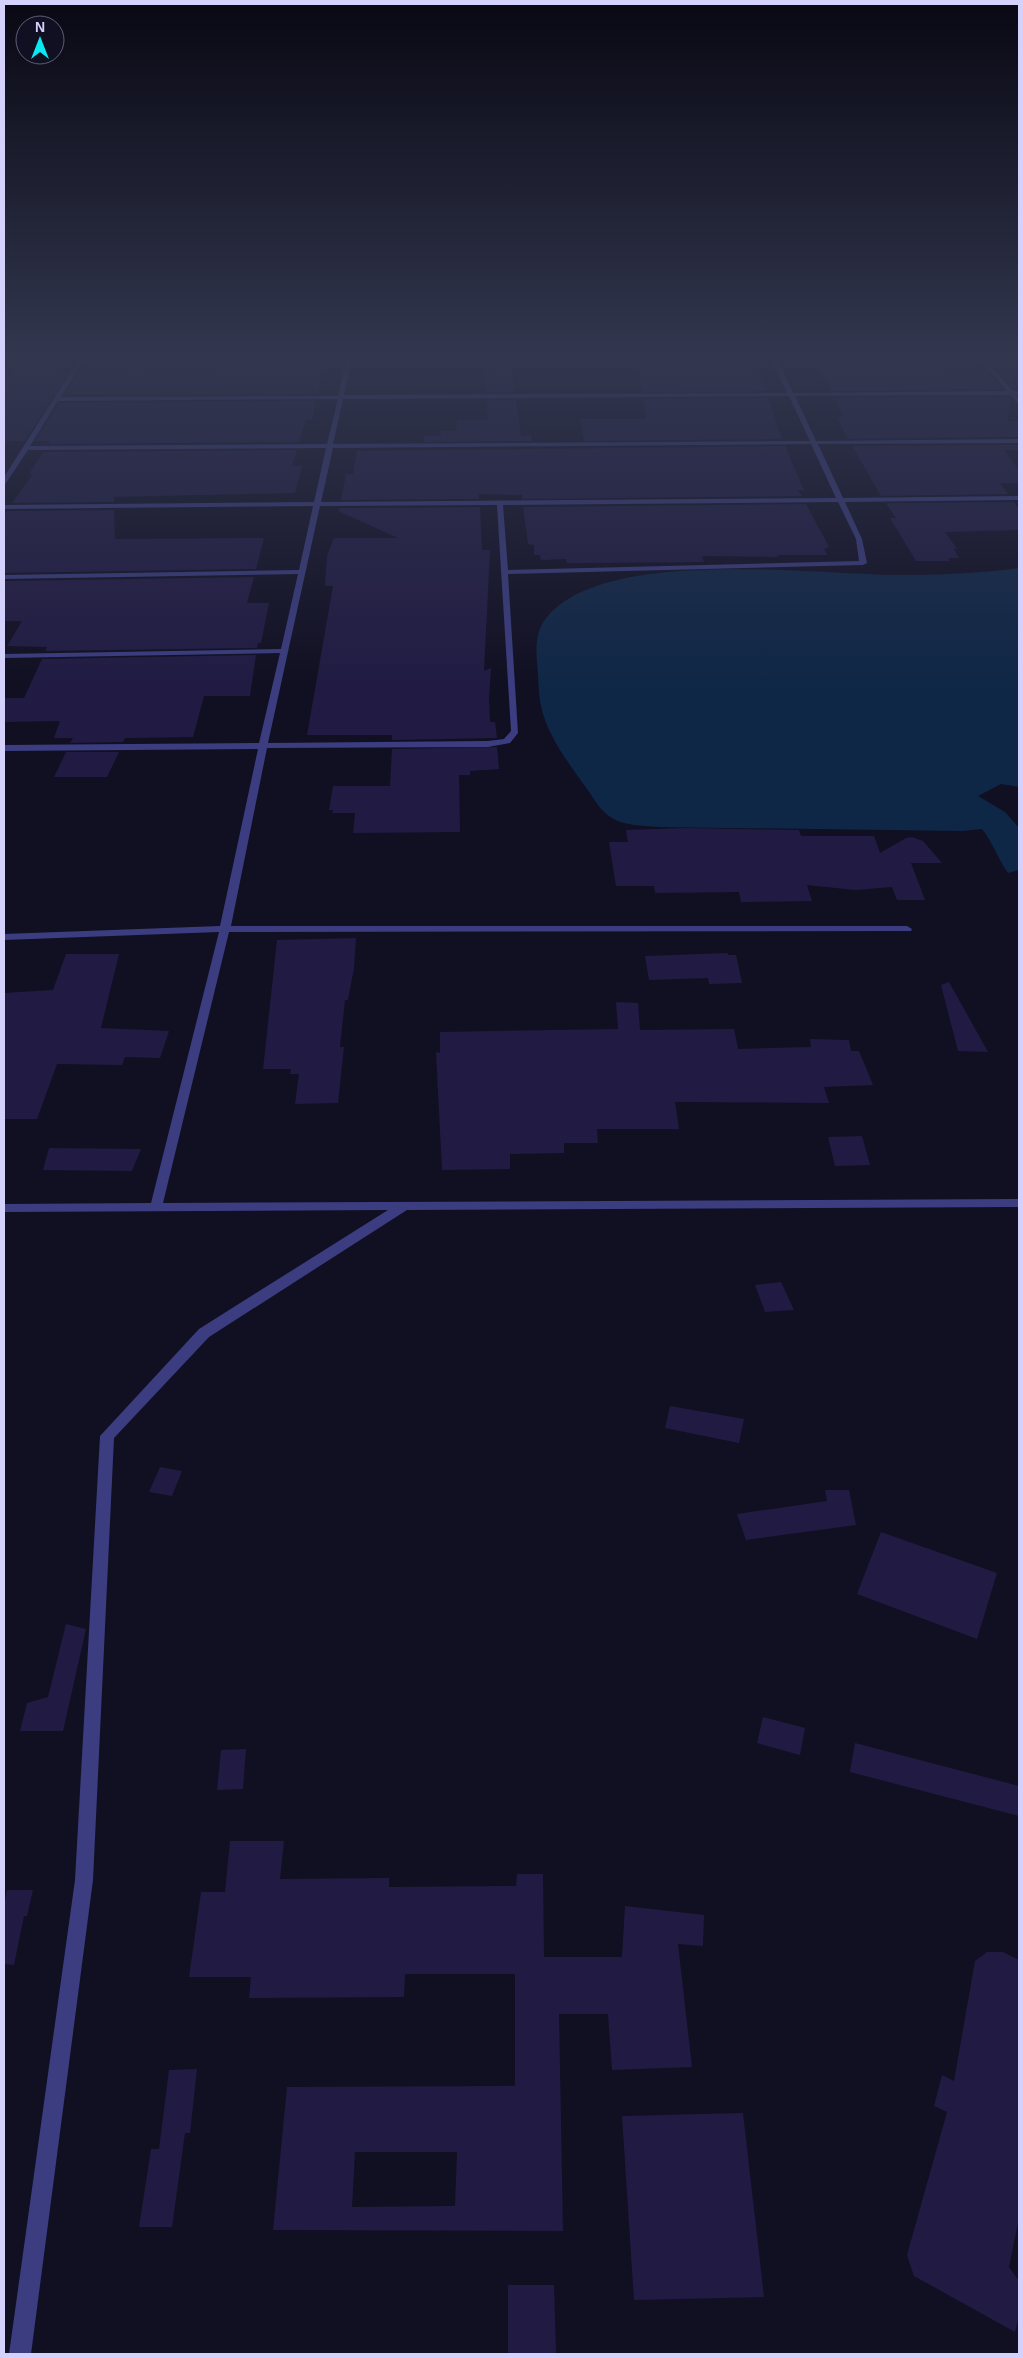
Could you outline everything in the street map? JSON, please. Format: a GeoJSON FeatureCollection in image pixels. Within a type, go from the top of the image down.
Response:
{"type":"FeatureCollection","features":[{"type":"Feature","properties":{"kind":"street"},"geometry":{"type":"LineString","coordinates":[[4,482],[14,466]]}},
{"type":"Feature","properties":{"kind":"street"},"geometry":{"type":"LineString","coordinates":[[156,1207],[224,929],[262,746],[326,466]]}},
{"type":"Feature","properties":{"kind":"street"},"geometry":{"type":"LineString","coordinates":[[505,572],[863,563],[859,539],[825,466]]}},
{"type":"Feature","properties":{"kind":"street"},"geometry":{"type":"LineString","coordinates":[[4,507],[1019,498]]}},
{"type":"Feature","properties":{"kind":"street"},"geometry":{"type":"LineString","coordinates":[[4,748],[488,744],[506,741],[515,731],[500,503]]}},
{"type":"Feature","properties":{"kind":"street"},"geometry":{"type":"LineString","coordinates":[[4,577],[302,572]]}},
{"type":"Feature","properties":{"kind":"street"},"geometry":{"type":"LineString","coordinates":[[4,656],[284,651]]}},
{"type":"Feature","properties":{"kind":"street"},"geometry":{"type":"LineString","coordinates":[[4,937],[224,929],[907,929]]}},
{"type":"Feature","properties":{"kind":"street"},"geometry":{"type":"LineString","coordinates":[[4,1208],[1019,1202]]}},
{"type":"Feature","properties":{"kind":"street"},"geometry":{"type":"LineString","coordinates":[[20,2354],[84,1880],[107,1436],[204,1333],[404,1206]]}},
{"type":"Feature","properties":{"kind":"water"},"geometry":{"type":"Polygon","coordinates":[[[1019,568],[1019,787],[1001,784],[978,796],[1005,812],[1019,828],[1019,870],[1008,873],[982,829],[962,831],[660,827],[623,823],[608,815],[598,805],[560,750],[544,717],[539,696],[536,652],[538,634],[543,622],[575,595],[615,580],[662,573],[714,569],[930,575],[1019,568]]]}},
{"type":"Feature","properties":{"kind":"building"},"geometry":{"type":"Polygon","coordinates":[[[34,466],[302,466],[295,493],[114,497],[114,502],[12,503],[33,474],[29,474],[34,466]]]}},
{"type":"Feature","properties":{"kind":"building"},"geometry":{"type":"Polygon","coordinates":[[[354,466],[794,466],[804,490],[798,490],[802,496],[522,499],[522,495],[479,494],[479,499],[341,500],[346,474],[353,474],[354,466]]]}},
{"type":"Feature","properties":{"kind":"building"},"geometry":{"type":"Polygon","coordinates":[[[864,466],[1016,466],[1019,470],[1019,483],[1000,483],[1008,494],[881,496],[864,466]]]}},
{"type":"Feature","properties":{"kind":"building"},"geometry":{"type":"Polygon","coordinates":[[[1014,502],[1019,509],[1019,530],[945,532],[957,549],[954,549],[959,558],[948,558],[950,561],[916,561],[890,518],[896,518],[886,503],[1014,502]]]}},
{"type":"Feature","properties":{"kind":"building"},"geometry":{"type":"Polygon","coordinates":[[[806,504],[829,547],[824,549],[827,555],[777,555],[778,557],[702,556],[704,562],[567,563],[566,559],[541,560],[540,555],[534,555],[534,545],[528,544],[523,507],[806,504]]]}},
{"type":"Feature","properties":{"kind":"building"},"geometry":{"type":"Polygon","coordinates":[[[480,507],[482,550],[490,550],[484,671],[491,668],[490,722],[495,722],[497,738],[392,740],[392,735],[307,735],[333,586],[325,586],[327,556],[334,538],[398,538],[338,511],[339,508],[480,507]]]}},
{"type":"Feature","properties":{"kind":"building"},"geometry":{"type":"Polygon","coordinates":[[[114,510],[115,539],[264,538],[256,569],[4,573],[4,516],[7,511],[114,510]]]}},
{"type":"Feature","properties":{"kind":"building"},"geometry":{"type":"Polygon","coordinates":[[[254,577],[247,603],[269,603],[261,643],[258,643],[257,648],[45,651],[47,647],[7,646],[22,621],[4,621],[4,581],[254,577]]]}},
{"type":"Feature","properties":{"kind":"building"},"geometry":{"type":"Polygon","coordinates":[[[256,655],[250,696],[204,696],[193,737],[125,738],[123,742],[70,743],[73,738],[54,738],[60,721],[4,722],[4,698],[24,698],[42,659],[256,655]]]}},
{"type":"Feature","properties":{"kind":"building"},"geometry":{"type":"Polygon","coordinates":[[[497,747],[499,769],[470,771],[470,775],[459,775],[460,832],[353,833],[355,813],[332,813],[333,810],[329,810],[333,786],[390,786],[392,749],[497,747]]]}},
{"type":"Feature","properties":{"kind":"building"},"geometry":{"type":"Polygon","coordinates":[[[66,752],[119,752],[107,777],[54,777],[66,752]]]}},
{"type":"Feature","properties":{"kind":"building"},"geometry":{"type":"Polygon","coordinates":[[[684,828],[799,830],[801,836],[874,836],[880,853],[906,838],[912,837],[923,841],[942,863],[911,863],[925,900],[897,900],[892,887],[855,890],[807,885],[812,901],[741,902],[739,892],[655,893],[654,886],[616,886],[609,842],[628,842],[626,830],[684,828]]]}},
{"type":"Feature","properties":{"kind":"building"},"geometry":{"type":"Polygon","coordinates":[[[356,938],[354,968],[348,1000],[345,1000],[340,1047],[344,1047],[338,1103],[295,1104],[299,1074],[290,1074],[291,1069],[263,1069],[277,940],[356,938]]]}},
{"type":"Feature","properties":{"kind":"building"},"geometry":{"type":"Polygon","coordinates":[[[728,953],[728,955],[736,955],[742,983],[709,984],[708,978],[649,980],[645,956],[728,953]]]}},
{"type":"Feature","properties":{"kind":"building"},"geometry":{"type":"Polygon","coordinates":[[[66,954],[119,954],[101,1028],[169,1031],[160,1058],[125,1057],[122,1065],[57,1064],[37,1119],[4,1119],[4,993],[53,990],[66,954]]]}},
{"type":"Feature","properties":{"kind":"building"},"geometry":{"type":"Polygon","coordinates":[[[949,982],[988,1052],[958,1051],[941,985],[949,982]]]}},
{"type":"Feature","properties":{"kind":"building"},"geometry":{"type":"Polygon","coordinates":[[[616,1002],[638,1003],[640,1030],[734,1029],[738,1049],[811,1047],[810,1039],[849,1040],[851,1051],[859,1051],[873,1085],[824,1087],[829,1103],[675,1102],[679,1129],[597,1129],[598,1143],[564,1143],[564,1153],[510,1154],[510,1169],[442,1170],[436,1052],[440,1053],[440,1032],[618,1029],[616,1002]]]}},
{"type":"Feature","properties":{"kind":"building"},"geometry":{"type":"Polygon","coordinates":[[[862,1136],[870,1165],[835,1166],[828,1137],[862,1136]]]}},
{"type":"Feature","properties":{"kind":"building"},"geometry":{"type":"Polygon","coordinates":[[[49,1148],[141,1149],[132,1171],[43,1170],[49,1148]]]}},
{"type":"Feature","properties":{"kind":"building"},"geometry":{"type":"Polygon","coordinates":[[[781,1282],[794,1310],[765,1312],[755,1285],[781,1282]]]}},
{"type":"Feature","properties":{"kind":"building"},"geometry":{"type":"Polygon","coordinates":[[[670,1406],[744,1419],[739,1443],[665,1428],[670,1406]]]}},
{"type":"Feature","properties":{"kind":"building"},"geometry":{"type":"Polygon","coordinates":[[[160,1467],[182,1471],[172,1496],[149,1492],[160,1467]]]}},
{"type":"Feature","properties":{"kind":"building"},"geometry":{"type":"Polygon","coordinates":[[[825,1490],[849,1490],[856,1525],[746,1540],[737,1514],[827,1501],[825,1490]]]}},
{"type":"Feature","properties":{"kind":"building"},"geometry":{"type":"Polygon","coordinates":[[[881,1532],[997,1573],[977,1639],[857,1594],[881,1532]]]}},
{"type":"Feature","properties":{"kind":"building"},"geometry":{"type":"Polygon","coordinates":[[[66,1624],[86,1629],[63,1731],[20,1731],[27,1703],[48,1697],[66,1624]]]}},
{"type":"Feature","properties":{"kind":"building"},"geometry":{"type":"Polygon","coordinates":[[[763,1717],[805,1728],[800,1755],[757,1743],[763,1717]]]}},
{"type":"Feature","properties":{"kind":"building"},"geometry":{"type":"Polygon","coordinates":[[[855,1743],[1019,1786],[1019,1816],[850,1772],[855,1743]]]}},
{"type":"Feature","properties":{"kind":"building"},"geometry":{"type":"Polygon","coordinates":[[[246,1749],[243,1789],[217,1790],[221,1750],[246,1749]]]}},
{"type":"Feature","properties":{"kind":"building"},"geometry":{"type":"Polygon","coordinates":[[[230,1841],[284,1841],[280,1879],[389,1878],[389,1887],[516,1886],[517,1874],[543,1874],[544,1957],[622,1957],[625,1906],[704,1915],[703,1946],[678,1944],[692,2067],[612,2070],[608,2014],[559,2014],[563,2231],[273,2230],[287,2087],[515,2086],[515,1974],[405,1974],[404,1997],[249,1998],[251,1977],[189,1977],[201,1892],[225,1892],[230,1841]],[[355,2152],[352,2207],[455,2206],[457,2152],[355,2152]]]}},
{"type":"Feature","properties":{"kind":"building"},"geometry":{"type":"Polygon","coordinates":[[[7,1890],[33,1890],[27,1916],[24,1916],[14,1965],[4,1964],[4,1906],[7,1890]]]}},
{"type":"Feature","properties":{"kind":"building"},"geometry":{"type":"Polygon","coordinates":[[[987,1952],[1003,1952],[1019,1960],[1019,2218],[1009,2267],[1019,2281],[1019,2316],[1015,2332],[914,2276],[907,2255],[947,2112],[934,2106],[942,2075],[954,2081],[975,1961],[987,1952]]]}},
{"type":"Feature","properties":{"kind":"building"},"geometry":{"type":"Polygon","coordinates":[[[197,2069],[190,2133],[185,2133],[172,2227],[139,2227],[151,2149],[159,2149],[169,2070],[197,2069]]]}},
{"type":"Feature","properties":{"kind":"building"},"geometry":{"type":"Polygon","coordinates":[[[743,2113],[764,2297],[634,2300],[622,2116],[743,2113]]]}},
{"type":"Feature","properties":{"kind":"building"},"geometry":{"type":"Polygon","coordinates":[[[508,2285],[554,2285],[556,2354],[508,2354],[508,2285]]]}}]}
